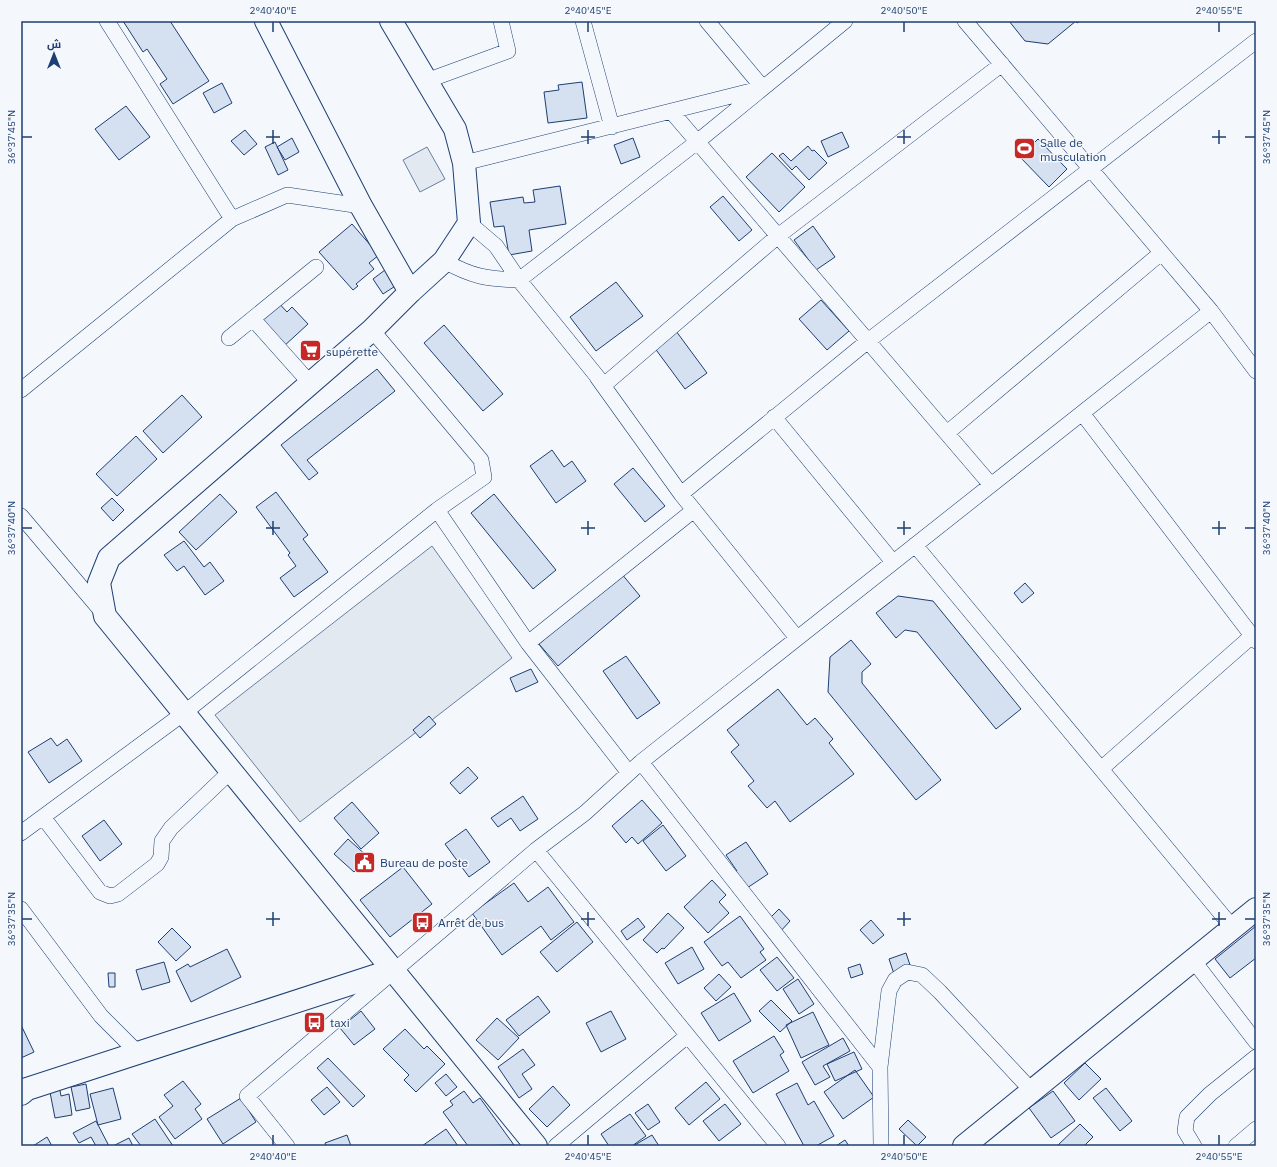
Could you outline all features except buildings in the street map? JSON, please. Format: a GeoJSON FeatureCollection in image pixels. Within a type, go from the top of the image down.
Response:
{"type":"FeatureCollection","features":[{"type":"Feature","properties":{"kind":"main road"},"geometry":{"type":"LineString","coordinates":[[266,21],[361,206],[410,292]]}},
{"type":"Feature","properties":{"kind":"main road"},"geometry":{"type":"LineString","coordinates":[[391,21],[455,129],[464,163],[468,223],[444,261],[372,330],[109,558],[99,583],[105,616],[536,1146]]}},
{"type":"Feature","properties":{"kind":"main road"},"geometry":{"type":"LineString","coordinates":[[964,1146],[1256,909]]}},
{"type":"Feature","properties":{"kind":"main road"},"geometry":{"type":"LineString","coordinates":[[21,1094],[27,1089],[137,1052],[393,970]]}},
{"type":"Feature","properties":{"kind":"street"},"geometry":{"type":"LineString","coordinates":[[107,21],[232,219]]}},
{"type":"Feature","properties":{"kind":"street"},"geometry":{"type":"LineString","coordinates":[[426,81],[508,51],[501,21]]}},
{"type":"Feature","properties":{"kind":"street"},"geometry":{"type":"LineString","coordinates":[[583,21],[612,126]]}},
{"type":"Feature","properties":{"kind":"street"},"geometry":{"type":"LineString","coordinates":[[707,21],[763,88]]}},
{"type":"Feature","properties":{"kind":"street"},"geometry":{"type":"LineString","coordinates":[[965,21],[1210,311],[1256,371]]}},
{"type":"Feature","properties":{"kind":"street"},"geometry":{"type":"LineString","coordinates":[[444,261],[463,272],[485,278],[519,280],[697,142],[763,88],[838,23]]}},
{"type":"Feature","properties":{"kind":"street"},"geometry":{"type":"LineString","coordinates":[[681,494],[868,341],[1256,41]]}},
{"type":"Feature","properties":{"kind":"street"},"geometry":{"type":"LineString","coordinates":[[468,223],[496,246],[519,280],[604,386],[778,236],[1002,64]]}},
{"type":"Feature","properties":{"kind":"street"},"geometry":{"type":"LineString","coordinates":[[464,163],[763,88]]}},
{"type":"Feature","properties":{"kind":"street"},"geometry":{"type":"LineString","coordinates":[[671,111],[991,484]]}},
{"type":"Feature","properties":{"kind":"street"},"geometry":{"type":"LineString","coordinates":[[21,390],[232,219],[287,195],[361,206]]}},
{"type":"Feature","properties":{"kind":"street"},"geometry":{"type":"LineString","coordinates":[[947,433],[1161,253]]}},
{"type":"Feature","properties":{"kind":"street"},"geometry":{"type":"LineString","coordinates":[[229,338],[316,267]]}},
{"type":"Feature","properties":{"kind":"street"},"geometry":{"type":"LineString","coordinates":[[287,1146],[247,1096],[393,970],[536,850],[585,813],[641,762],[1210,311]]}},
{"type":"Feature","properties":{"kind":"street"},"geometry":{"type":"LineString","coordinates":[[253,319],[310,384]]}},
{"type":"Feature","properties":{"kind":"street"},"geometry":{"type":"LineString","coordinates":[[21,833],[184,713],[436,510],[484,477],[481,460],[372,330]]}},
{"type":"Feature","properties":{"kind":"street"},"geometry":{"type":"LineString","coordinates":[[595,375],[681,494],[797,638]]}},
{"type":"Feature","properties":{"kind":"street"},"geometry":{"type":"LineString","coordinates":[[1082,413],[1254,638],[1101,769]]}},
{"type":"Feature","properties":{"kind":"street"},"geometry":{"type":"LineString","coordinates":[[774,417],[893,562]]}},
{"type":"Feature","properties":{"kind":"street"},"geometry":{"type":"LineString","coordinates":[[436,510],[528,643],[629,773]]}},
{"type":"Feature","properties":{"kind":"street"},"geometry":{"type":"LineString","coordinates":[[528,643],[694,510]]}},
{"type":"Feature","properties":{"kind":"street"},"geometry":{"type":"LineString","coordinates":[[21,516],[105,616]]}},
{"type":"Feature","properties":{"kind":"street"},"geometry":{"type":"LineString","coordinates":[[915,545],[1233,928]]}},
{"type":"Feature","properties":{"kind":"street"},"geometry":{"type":"LineString","coordinates":[[641,762],[880,1066]]}},
{"type":"Feature","properties":{"kind":"street"},"geometry":{"type":"LineString","coordinates":[[42,818],[100,892],[110,896],[118,894],[157,864],[161,857],[162,841],[171,828],[231,771]]}},
{"type":"Feature","properties":{"kind":"street"},"geometry":{"type":"LineString","coordinates":[[536,850],[778,1146]]}},
{"type":"Feature","properties":{"kind":"street"},"geometry":{"type":"LineString","coordinates":[[21,909],[101,1016],[137,1052]]}},
{"type":"Feature","properties":{"kind":"street"},"geometry":{"type":"LineString","coordinates":[[1193,960],[1256,1042]]}},
{"type":"Feature","properties":{"kind":"street"},"geometry":{"type":"LineString","coordinates":[[881,1146],[880,1066],[889,990],[895,980],[908,972],[922,975],[940,992],[1032,1091]]}},
{"type":"Feature","properties":{"kind":"street"},"geometry":{"type":"LineString","coordinates":[[556,1146],[687,1036]]}},
{"type":"Feature","properties":{"kind":"street"},"geometry":{"type":"LineString","coordinates":[[1194,1146],[1185,1131],[1187,1117],[1210,1094],[1256,1057]]}},
{"type":"Feature","properties":{"kind":"street"},"geometry":{"type":"LineString","coordinates":[[1236,1146],[1256,1129]]}},
{"type":"Feature","properties":{"kind":"shaded area"},"geometry":{"type":"Polygon","coordinates":[[[427,147],[445,179],[420,192],[403,160],[427,147]]]}},
{"type":"Feature","properties":{"kind":"shaded area"},"geometry":{"type":"Polygon","coordinates":[[[432,546],[512,658],[300,822],[215,715],[432,546]]]}},
{"type":"Feature","properties":{"kind":"place","name":"Salle de musculation"},"geometry":{"type":"Point","coordinates":[1025,149]}},
{"type":"Feature","properties":{"kind":"place","name":"supérette"},"geometry":{"type":"Point","coordinates":[310,351]}},
{"type":"Feature","properties":{"kind":"place","name":"Bureau de poste"},"geometry":{"type":"Point","coordinates":[364,862]}},
{"type":"Feature","properties":{"kind":"place","name":"Arrêt de bus"},"geometry":{"type":"Point","coordinates":[422,922]}},
{"type":"Feature","properties":{"kind":"place","name":"taxi"},"geometry":{"type":"Point","coordinates":[315,1022]}}]}
